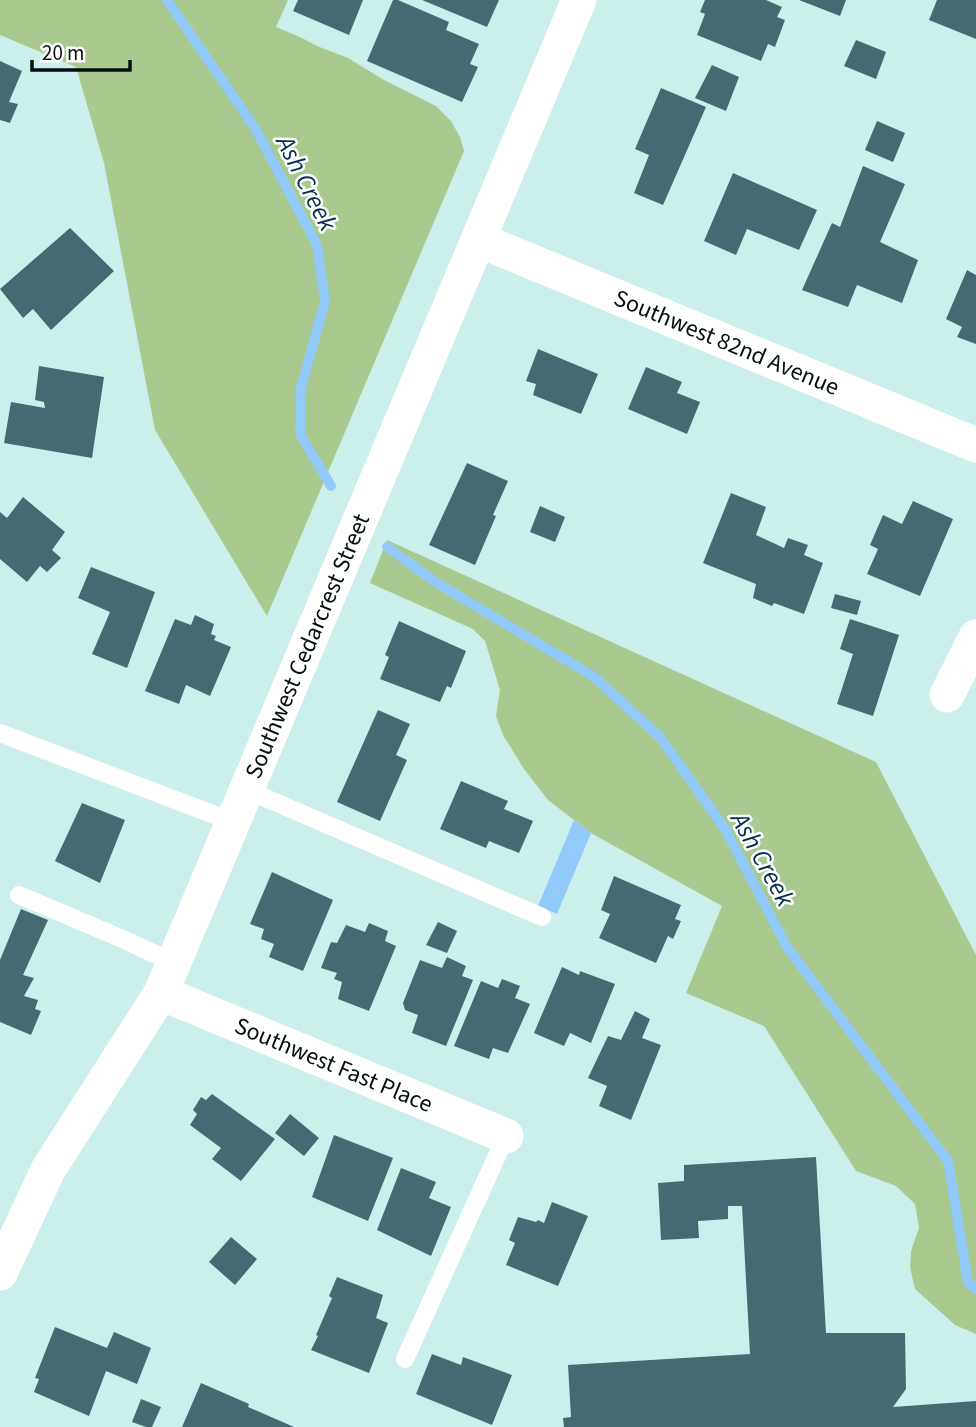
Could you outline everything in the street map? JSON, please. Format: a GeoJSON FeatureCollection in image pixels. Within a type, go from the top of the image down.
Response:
{"type":"FeatureCollection","features":[{"type":"Feature","properties":{"kind":"street","name":"Southwest Cedarcrest Street"},"geometry":{"type":"LineString","coordinates":[[0,1273],[48,1170],[167,978],[579,0]]}},
{"type":"Feature","properties":{"kind":"street","name":"Southwest 82nd Avenue"},"geometry":{"type":"LineString","coordinates":[[479,240],[976,445]]}},
{"type":"Feature","properties":{"kind":"street"},"geometry":{"type":"LineString","coordinates":[[947,695],[976,637]]}},
{"type":"Feature","properties":{"kind":"street","name":"Southwest Fast Place"},"geometry":{"type":"LineString","coordinates":[[167,978],[506,1136]]}},
{"type":"Feature","properties":{"kind":"lane"},"geometry":{"type":"LineString","coordinates":[[0,733],[233,822]]}},
{"type":"Feature","properties":{"kind":"lane"},"geometry":{"type":"LineString","coordinates":[[247,790],[542,917]]}},
{"type":"Feature","properties":{"kind":"lane"},"geometry":{"type":"LineString","coordinates":[[19,895],[115,935],[167,978]]}},
{"type":"Feature","properties":{"kind":"lane"},"geometry":{"type":"LineString","coordinates":[[405,1359],[506,1136]]}},
{"type":"Feature","properties":{"kind":"green space"},"geometry":{"type":"Polygon","coordinates":[[[0,0],[288,0],[276,27],[348,58],[436,106],[451,121],[460,137],[464,151],[267,616],[155,430],[104,163],[76,67],[0,35],[0,0]]]}},
{"type":"Feature","properties":{"kind":"green space"},"geometry":{"type":"Polygon","coordinates":[[[387,540],[876,762],[976,955],[976,1334],[955,1325],[915,1289],[910,1267],[911,1251],[919,1228],[915,1204],[896,1186],[856,1171],[764,1026],[686,993],[722,906],[591,833],[548,800],[503,735],[496,716],[500,690],[485,641],[473,629],[370,583],[387,540]]]}},
{"type":"Feature","properties":{"kind":"water"},"geometry":{"type":"Polygon","coordinates":[[[574,820],[591,833],[557,914],[538,906],[574,820]]]}},
{"type":"Feature","properties":{"kind":"building"},"geometry":{"type":"Polygon","coordinates":[[[298,0],[363,0],[349,35],[293,11],[298,0]]]}},
{"type":"Feature","properties":{"kind":"building"},"geometry":{"type":"Polygon","coordinates":[[[393,0],[449,22],[446,30],[479,44],[470,64],[478,67],[462,102],[367,61],[393,0]]]}},
{"type":"Feature","properties":{"kind":"building"},"geometry":{"type":"Polygon","coordinates":[[[422,0],[499,0],[487,27],[422,0]]]}},
{"type":"Feature","properties":{"kind":"building"},"geometry":{"type":"Polygon","coordinates":[[[705,0],[766,0],[782,7],[777,17],[785,20],[775,47],[768,44],[761,61],[697,35],[705,14],[700,12],[705,0]]]}},
{"type":"Feature","properties":{"kind":"building"},"geometry":{"type":"Polygon","coordinates":[[[799,0],[846,0],[840,16],[799,0]]]}},
{"type":"Feature","properties":{"kind":"building"},"geometry":{"type":"Polygon","coordinates":[[[937,0],[976,0],[976,39],[929,20],[937,0]]]}},
{"type":"Feature","properties":{"kind":"building"},"geometry":{"type":"Polygon","coordinates":[[[856,40],[886,52],[876,79],[844,66],[856,40]]]}},
{"type":"Feature","properties":{"kind":"building"},"geometry":{"type":"Polygon","coordinates":[[[0,61],[22,71],[9,102],[18,104],[10,123],[0,120],[0,61]]]}},
{"type":"Feature","properties":{"kind":"building"},"geometry":{"type":"Polygon","coordinates":[[[712,65],[739,77],[726,111],[695,98],[712,65]]]}},
{"type":"Feature","properties":{"kind":"building"},"geometry":{"type":"Polygon","coordinates":[[[661,88],[706,107],[663,205],[634,193],[649,155],[635,149],[661,88]]]}},
{"type":"Feature","properties":{"kind":"building"},"geometry":{"type":"Polygon","coordinates":[[[877,121],[905,133],[893,162],[865,150],[877,121]]]}},
{"type":"Feature","properties":{"kind":"building"},"geometry":{"type":"Polygon","coordinates":[[[863,166],[905,184],[880,242],[918,260],[902,303],[857,285],[848,307],[802,290],[832,223],[840,227],[863,166]]]}},
{"type":"Feature","properties":{"kind":"building"},"geometry":{"type":"Polygon","coordinates":[[[733,173],[817,210],[799,250],[747,229],[736,255],[704,241],[733,173]]]}},
{"type":"Feature","properties":{"kind":"building"},"geometry":{"type":"Polygon","coordinates":[[[70,228],[114,271],[51,330],[33,309],[23,318],[0,289],[70,228]]]}},
{"type":"Feature","properties":{"kind":"building"},"geometry":{"type":"Polygon","coordinates":[[[967,270],[976,275],[976,344],[957,337],[962,327],[946,319],[967,270]]]}},
{"type":"Feature","properties":{"kind":"building"},"geometry":{"type":"Polygon","coordinates":[[[538,349],[598,374],[581,414],[533,395],[536,384],[526,381],[538,349]]]}},
{"type":"Feature","properties":{"kind":"building"},"geometry":{"type":"Polygon","coordinates":[[[39,366],[104,377],[92,458],[4,443],[11,402],[45,408],[44,402],[35,400],[39,366]]]}},
{"type":"Feature","properties":{"kind":"building"},"geometry":{"type":"Polygon","coordinates":[[[646,367],[682,382],[677,393],[700,402],[687,434],[628,409],[646,367]]]}},
{"type":"Feature","properties":{"kind":"building"},"geometry":{"type":"Polygon","coordinates":[[[467,463],[508,481],[475,565],[429,545],[467,463]]]}},
{"type":"Feature","properties":{"kind":"building"},"geometry":{"type":"Polygon","coordinates":[[[731,493],[766,507],[756,535],[784,548],[788,538],[808,545],[804,555],[823,563],[804,614],[753,598],[756,584],[703,563],[731,493]]]}},
{"type":"Feature","properties":{"kind":"building"},"geometry":{"type":"Polygon","coordinates":[[[23,497],[65,532],[52,550],[61,558],[47,572],[40,566],[27,582],[0,559],[0,512],[7,518],[23,497]]]}},
{"type":"Feature","properties":{"kind":"building"},"geometry":{"type":"Polygon","coordinates":[[[913,501],[953,519],[920,596],[867,574],[878,549],[870,545],[883,515],[902,524],[913,501]]]}},
{"type":"Feature","properties":{"kind":"building"},"geometry":{"type":"Polygon","coordinates":[[[540,506],[565,517],[555,542],[530,532],[540,506]]]}},
{"type":"Feature","properties":{"kind":"building"},"geometry":{"type":"Polygon","coordinates":[[[91,567],[155,592],[127,668],[92,654],[110,612],[78,598],[91,567]]]}},
{"type":"Feature","properties":{"kind":"building"},"geometry":{"type":"Polygon","coordinates":[[[835,594],[861,601],[857,615],[831,608],[835,594]]]}},
{"type":"Feature","properties":{"kind":"building"},"geometry":{"type":"Polygon","coordinates":[[[195,615],[214,624],[211,634],[216,636],[214,640],[231,647],[210,696],[186,685],[179,704],[145,691],[175,619],[191,625],[195,615]]]}},
{"type":"Feature","properties":{"kind":"building"},"geometry":{"type":"Polygon","coordinates":[[[850,619],[899,635],[873,716],[837,704],[853,654],[840,649],[850,619]]]}},
{"type":"Feature","properties":{"kind":"building"},"geometry":{"type":"Polygon","coordinates":[[[399,621],[466,651],[451,688],[447,686],[440,702],[380,679],[389,657],[385,655],[399,621]]]}},
{"type":"Feature","properties":{"kind":"building"},"geometry":{"type":"Polygon","coordinates":[[[378,710],[410,724],[396,755],[407,760],[380,821],[337,802],[378,710]]]}},
{"type":"Feature","properties":{"kind":"building"},"geometry":{"type":"Polygon","coordinates":[[[461,781],[508,801],[504,809],[533,821],[519,853],[489,841],[486,848],[440,829],[461,781]]]}},
{"type":"Feature","properties":{"kind":"building"},"geometry":{"type":"Polygon","coordinates":[[[82,803],[125,820],[100,883],[55,861],[82,803]]]}},
{"type":"Feature","properties":{"kind":"building"},"geometry":{"type":"Polygon","coordinates":[[[272,872],[333,900],[303,971],[269,957],[274,944],[261,939],[264,929],[250,924],[272,872]]]}},
{"type":"Feature","properties":{"kind":"building"},"geometry":{"type":"Polygon","coordinates":[[[614,876],[681,905],[675,919],[681,921],[673,939],[668,936],[656,963],[599,938],[610,914],[601,910],[614,876]]]}},
{"type":"Feature","properties":{"kind":"building"},"geometry":{"type":"Polygon","coordinates":[[[21,909],[48,920],[23,975],[34,978],[24,996],[38,1000],[35,1009],[41,1011],[31,1035],[0,1022],[0,960],[21,909]]]}},
{"type":"Feature","properties":{"kind":"building"},"geometry":{"type":"Polygon","coordinates":[[[438,922],[457,931],[447,953],[426,945],[438,922]]]}},
{"type":"Feature","properties":{"kind":"building"},"geometry":{"type":"Polygon","coordinates":[[[369,923],[388,931],[385,941],[396,946],[369,1011],[338,999],[342,982],[334,979],[337,973],[321,968],[331,942],[337,943],[346,925],[365,932],[369,923]]]}},
{"type":"Feature","properties":{"kind":"building"},"geometry":{"type":"Polygon","coordinates":[[[447,957],[466,966],[462,976],[473,980],[446,1046],[412,1033],[418,1015],[405,1010],[403,1003],[420,960],[442,968],[447,957]]]}},
{"type":"Feature","properties":{"kind":"building"},"geometry":{"type":"Polygon","coordinates":[[[562,967],[579,975],[580,971],[615,984],[591,1043],[570,1033],[564,1046],[534,1033],[562,967]]]}},
{"type":"Feature","properties":{"kind":"building"},"geometry":{"type":"Polygon","coordinates":[[[502,979],[520,986],[515,998],[530,1004],[508,1053],[493,1048],[489,1059],[454,1046],[481,981],[498,988],[502,979]]]}},
{"type":"Feature","properties":{"kind":"building"},"geometry":{"type":"Polygon","coordinates":[[[635,1011],[650,1019],[642,1038],[661,1045],[631,1120],[599,1106],[607,1086],[588,1078],[608,1036],[621,1040],[635,1011]]]}},
{"type":"Feature","properties":{"kind":"building"},"geometry":{"type":"Polygon","coordinates":[[[212,1094],[275,1139],[241,1181],[212,1159],[221,1148],[190,1125],[197,1114],[193,1110],[201,1097],[206,1100],[212,1094]]]}},
{"type":"Feature","properties":{"kind":"building"},"geometry":{"type":"Polygon","coordinates":[[[290,1114],[319,1138],[304,1156],[275,1133],[290,1114]]]}},
{"type":"Feature","properties":{"kind":"building"},"geometry":{"type":"Polygon","coordinates":[[[334,1135],[393,1158],[368,1221],[312,1197],[334,1135]]]}},
{"type":"Feature","properties":{"kind":"building"},"geometry":{"type":"Polygon","coordinates":[[[816,1157],[826,1333],[905,1333],[906,1389],[893,1407],[976,1401],[976,1427],[564,1427],[563,1418],[571,1417],[568,1365],[750,1354],[742,1206],[728,1206],[728,1219],[698,1221],[699,1238],[661,1240],[658,1183],[684,1181],[684,1165],[816,1157]]]}},
{"type":"Feature","properties":{"kind":"building"},"geometry":{"type":"Polygon","coordinates":[[[401,1168],[436,1182],[429,1198],[451,1207],[431,1256],[377,1230],[401,1168]]]}},
{"type":"Feature","properties":{"kind":"building"},"geometry":{"type":"Polygon","coordinates":[[[552,1202],[588,1216],[558,1286],[506,1265],[515,1243],[509,1240],[518,1217],[544,1223],[552,1202]]]}},
{"type":"Feature","properties":{"kind":"building"},"geometry":{"type":"Polygon","coordinates":[[[231,1237],[257,1259],[235,1285],[209,1262],[231,1237]]]}},
{"type":"Feature","properties":{"kind":"building"},"geometry":{"type":"Polygon","coordinates":[[[337,1277],[383,1295],[376,1318],[388,1323],[369,1373],[311,1350],[332,1298],[329,1296],[337,1277]]]}},
{"type":"Feature","properties":{"kind":"building"},"geometry":{"type":"Polygon","coordinates":[[[55,1327],[107,1348],[114,1332],[151,1348],[137,1384],[106,1371],[89,1416],[34,1392],[39,1379],[35,1378],[55,1327]]]}},
{"type":"Feature","properties":{"kind":"building"},"geometry":{"type":"Polygon","coordinates":[[[432,1354],[461,1365],[463,1357],[512,1375],[492,1425],[416,1394],[432,1354]]]}},
{"type":"Feature","properties":{"kind":"building"},"geometry":{"type":"Polygon","coordinates":[[[201,1383],[249,1404],[248,1407],[294,1427],[182,1427],[201,1383]]]}},
{"type":"Feature","properties":{"kind":"building"},"geometry":{"type":"Polygon","coordinates":[[[141,1399],[161,1407],[152,1427],[132,1422],[141,1399]]]}},
{"type":"Feature","properties":{"kind":"waterway","name":"Ash Creek"},"geometry":{"type":"LineString","coordinates":[[167,0],[255,128],[317,245],[325,301],[301,388],[300,434],[331,486]]}},
{"type":"Feature","properties":{"kind":"waterway","name":"Ash Creek"},"geometry":{"type":"LineString","coordinates":[[387,547],[437,583],[593,676],[660,737],[725,829],[787,947],[948,1161],[968,1282],[976,1289]]}}]}
